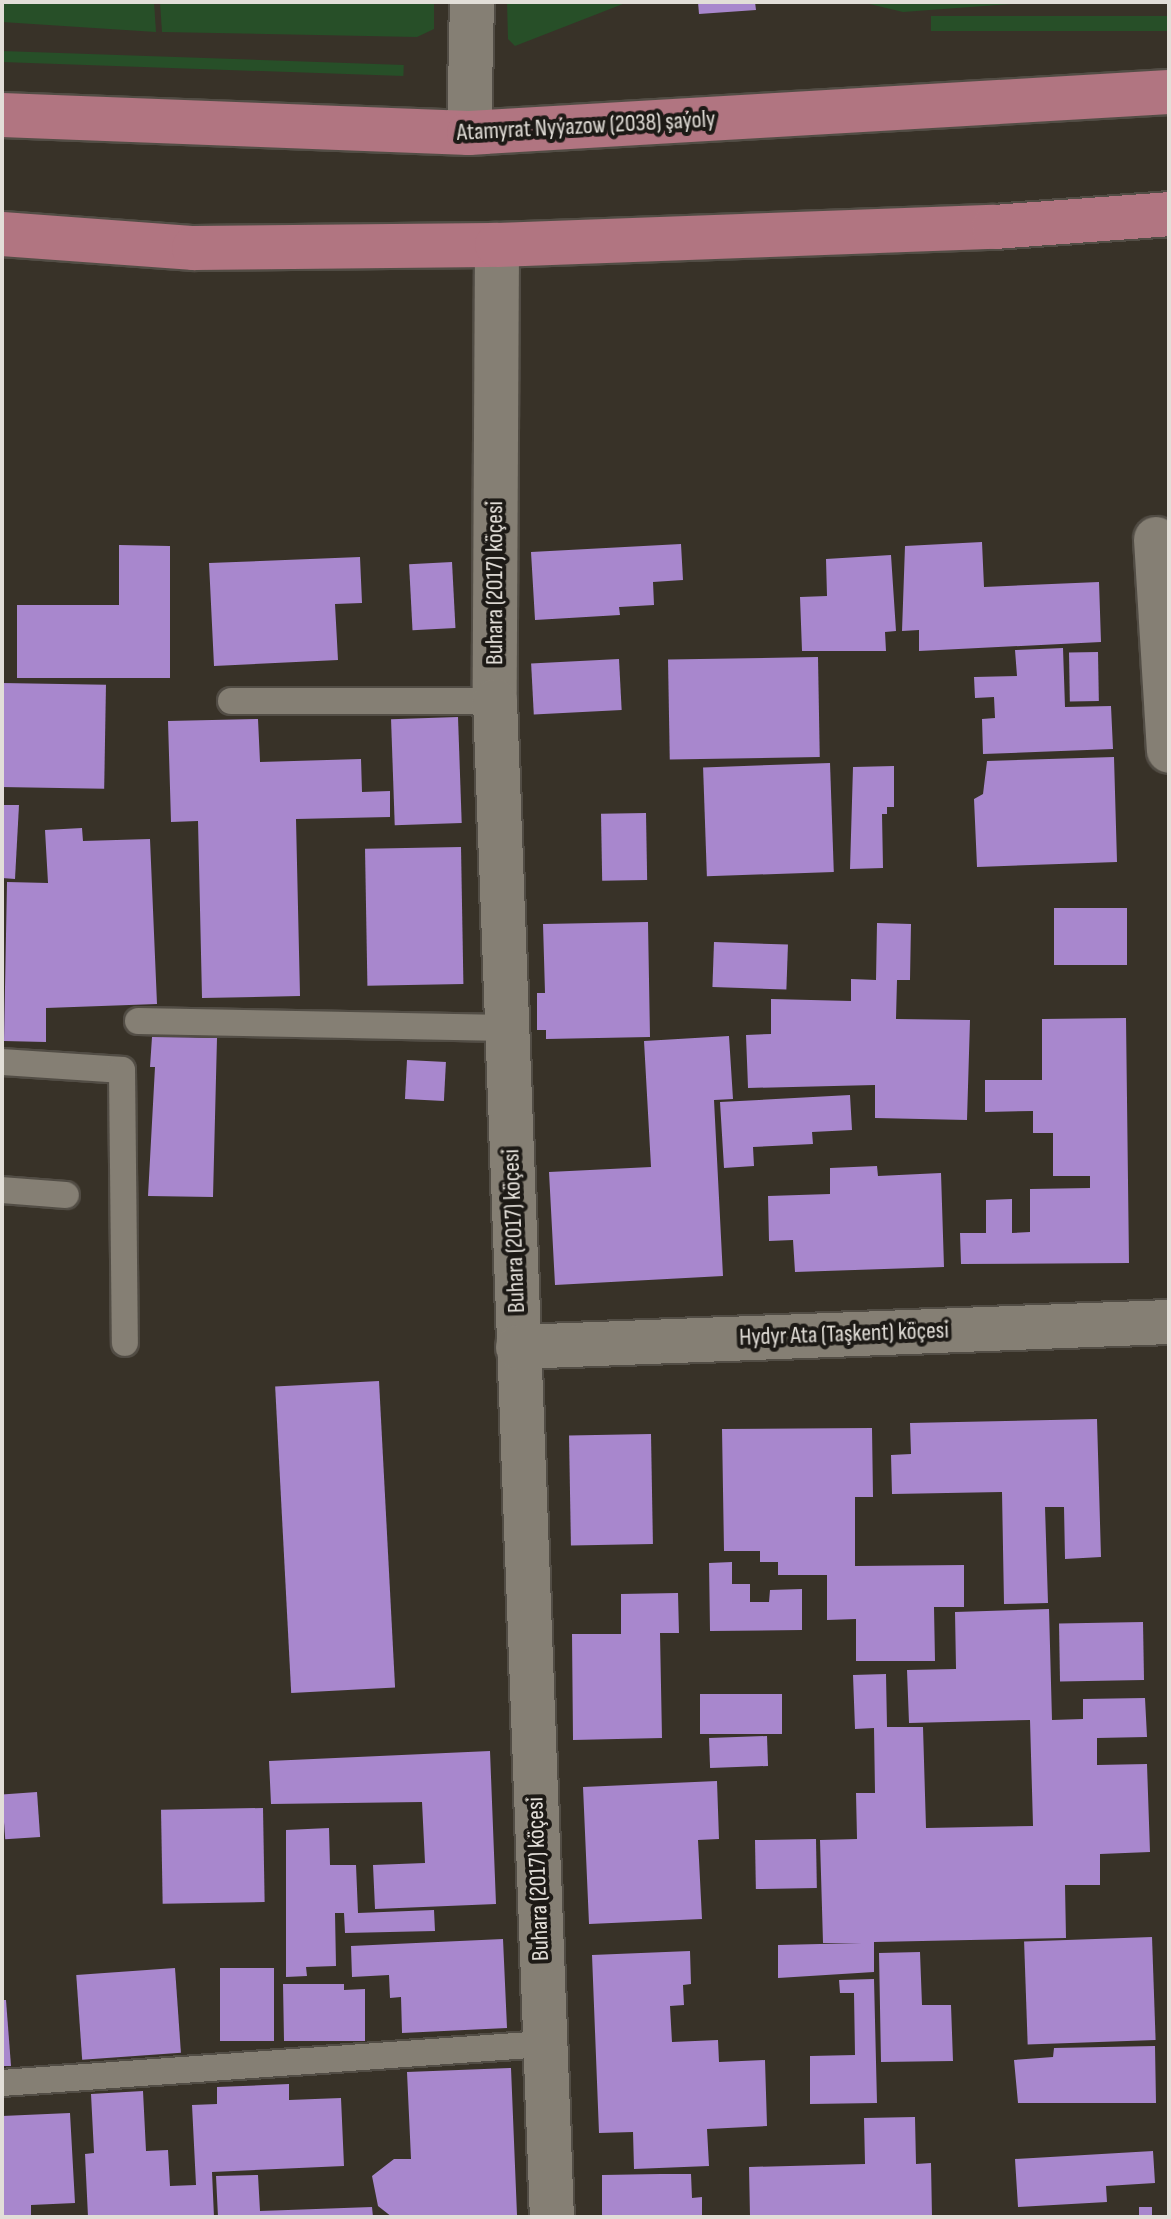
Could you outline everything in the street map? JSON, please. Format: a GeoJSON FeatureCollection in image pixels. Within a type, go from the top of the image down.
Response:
{"type":"FeatureCollection","features":[{"type":"Feature","properties":{"kind":"main road","name":"Atamyrat Nyýazow (2038) şaýoly"},"geometry":{"type":"LineString","coordinates":[[2,115],[469,133],[1169,92]]}},
{"type":"Feature","properties":{"kind":"main road"},"geometry":{"type":"LineString","coordinates":[[2,234],[194,248],[497,245],[994,227],[1169,214]]}},
{"type":"Feature","properties":{"kind":"street"},"geometry":{"type":"LineString","coordinates":[[469,133],[472,2]]}},
{"type":"Feature","properties":{"kind":"street","name":"Buhara (2017) köçesi"},"geometry":{"type":"LineString","coordinates":[[497,245],[495,701],[552,2217]]}},
{"type":"Feature","properties":{"kind":"street"},"geometry":{"type":"LineString","coordinates":[[1156,539],[1169,751]]}},
{"type":"Feature","properties":{"kind":"street","name":"Hydyr Ata (Taşkent) köçesi"},"geometry":{"type":"LineString","coordinates":[[518,1347],[1169,1322]]}},
{"type":"Feature","properties":{"kind":"lane"},"geometry":{"type":"LineString","coordinates":[[231,701],[495,701]]}},
{"type":"Feature","properties":{"kind":"lane"},"geometry":{"type":"LineString","coordinates":[[138,1021],[507,1028]]}},
{"type":"Feature","properties":{"kind":"lane"},"geometry":{"type":"LineString","coordinates":[[2,1062],[122,1070],[125,1343]]}},
{"type":"Feature","properties":{"kind":"lane"},"geometry":{"type":"LineString","coordinates":[[2,1190],[66,1195]]}},
{"type":"Feature","properties":{"kind":"lane"},"geometry":{"type":"LineString","coordinates":[[2,2083],[544,2044]]}},
{"type":"Feature","properties":{"kind":"green space"},"geometry":{"type":"Polygon","coordinates":[[[2,2],[154,2],[156,32],[2,22],[2,2]]]}},
{"type":"Feature","properties":{"kind":"green space"},"geometry":{"type":"Polygon","coordinates":[[[160,2],[434,2],[434,29],[417,37],[162,32],[160,2]]]}},
{"type":"Feature","properties":{"kind":"green space"},"geometry":{"type":"Polygon","coordinates":[[[507,2],[628,2],[515,46],[508,39],[507,2]]]}},
{"type":"Feature","properties":{"kind":"green space"},"geometry":{"type":"Polygon","coordinates":[[[861,2],[1040,2],[903,12],[861,2]]]}},
{"type":"Feature","properties":{"kind":"green space"},"geometry":{"type":"Polygon","coordinates":[[[931,16],[1169,16],[1169,31],[931,31],[931,16]]]}},
{"type":"Feature","properties":{"kind":"green space"},"geometry":{"type":"Polygon","coordinates":[[[2,51],[404,65],[403,76],[2,62],[2,51]]]}},
{"type":"Feature","properties":{"kind":"building"},"geometry":{"type":"Polygon","coordinates":[[[698,2],[755,2],[756,10],[699,14],[698,2]]]}},
{"type":"Feature","properties":{"kind":"building"},"geometry":{"type":"Polygon","coordinates":[[[982,542],[984,587],[1099,582],[1101,642],[919,651],[919,630],[902,631],[905,546],[982,542]]]}},
{"type":"Feature","properties":{"kind":"building"},"geometry":{"type":"Polygon","coordinates":[[[681,544],[683,580],[653,582],[654,605],[619,607],[620,615],[535,620],[531,552],[681,544]]]}},
{"type":"Feature","properties":{"kind":"building"},"geometry":{"type":"Polygon","coordinates":[[[119,545],[170,546],[170,678],[17,678],[17,605],[119,605],[119,545]]]}},
{"type":"Feature","properties":{"kind":"building"},"geometry":{"type":"Polygon","coordinates":[[[891,555],[896,631],[885,632],[886,651],[802,651],[800,597],[827,596],[826,559],[891,555]]]}},
{"type":"Feature","properties":{"kind":"building"},"geometry":{"type":"Polygon","coordinates":[[[360,557],[362,603],[335,604],[338,660],[214,666],[209,563],[360,557]]]}},
{"type":"Feature","properties":{"kind":"building"},"geometry":{"type":"Polygon","coordinates":[[[452,562],[455,628],[413,630],[409,564],[452,562]]]}},
{"type":"Feature","properties":{"kind":"building"},"geometry":{"type":"Polygon","coordinates":[[[1063,648],[1065,707],[1111,706],[1113,749],[983,754],[982,719],[995,718],[994,697],[975,698],[974,677],[1017,676],[1015,650],[1063,648]]]}},
{"type":"Feature","properties":{"kind":"building"},"geometry":{"type":"Polygon","coordinates":[[[1098,652],[1099,701],[1070,701],[1069,653],[1098,652]]]}},
{"type":"Feature","properties":{"kind":"building"},"geometry":{"type":"Polygon","coordinates":[[[818,657],[820,757],[670,760],[668,660],[818,657]]]}},
{"type":"Feature","properties":{"kind":"building"},"geometry":{"type":"Polygon","coordinates":[[[619,659],[622,710],[534,715],[531,664],[619,659]]]}},
{"type":"Feature","properties":{"kind":"building"},"geometry":{"type":"Polygon","coordinates":[[[2,683],[106,685],[104,789],[2,787],[2,683]]]}},
{"type":"Feature","properties":{"kind":"building"},"geometry":{"type":"Polygon","coordinates":[[[458,717],[462,823],[395,825],[391,719],[458,717]]]}},
{"type":"Feature","properties":{"kind":"building"},"geometry":{"type":"Polygon","coordinates":[[[258,719],[260,762],[361,759],[362,792],[390,791],[390,817],[296,819],[300,996],[202,998],[198,821],[171,822],[168,721],[258,719]]]}},
{"type":"Feature","properties":{"kind":"building"},"geometry":{"type":"Polygon","coordinates":[[[1114,757],[1117,862],[977,867],[974,799],[983,794],[987,761],[1114,757]]]}},
{"type":"Feature","properties":{"kind":"building"},"geometry":{"type":"Polygon","coordinates":[[[830,763],[834,872],[707,876],[703,767],[830,763]]]}},
{"type":"Feature","properties":{"kind":"building"},"geometry":{"type":"Polygon","coordinates":[[[894,766],[894,807],[887,807],[887,814],[882,814],[883,868],[850,869],[853,767],[894,766]]]}},
{"type":"Feature","properties":{"kind":"building"},"geometry":{"type":"Polygon","coordinates":[[[2,805],[19,805],[15,879],[2,878],[2,805]]]}},
{"type":"Feature","properties":{"kind":"building"},"geometry":{"type":"Polygon","coordinates":[[[646,813],[647,880],[602,881],[601,814],[646,813]]]}},
{"type":"Feature","properties":{"kind":"building"},"geometry":{"type":"Polygon","coordinates":[[[82,828],[83,841],[150,839],[157,1004],[46,1008],[46,1042],[4,1041],[7,882],[48,883],[45,830],[82,828]]]}},
{"type":"Feature","properties":{"kind":"building"},"geometry":{"type":"Polygon","coordinates":[[[461,847],[463,984],[367,986],[365,849],[461,847]]]}},
{"type":"Feature","properties":{"kind":"building"},"geometry":{"type":"Polygon","coordinates":[[[1054,908],[1127,908],[1127,965],[1054,965],[1054,908]]]}},
{"type":"Feature","properties":{"kind":"building"},"geometry":{"type":"Polygon","coordinates":[[[648,922],[650,1037],[546,1039],[546,1030],[537,1030],[537,993],[545,993],[543,924],[648,922]]]}},
{"type":"Feature","properties":{"kind":"building"},"geometry":{"type":"Polygon","coordinates":[[[877,923],[911,924],[910,980],[897,980],[896,1019],[970,1020],[967,1120],[875,1118],[875,1085],[748,1088],[746,1035],[771,1034],[771,999],[851,1001],[851,979],[876,980],[877,923]]]}},
{"type":"Feature","properties":{"kind":"building"},"geometry":{"type":"Polygon","coordinates":[[[714,942],[788,945],[786,990],[712,987],[714,942]]]}},
{"type":"Feature","properties":{"kind":"building"},"geometry":{"type":"Polygon","coordinates":[[[1126,1018],[1129,1263],[961,1264],[960,1233],[986,1233],[986,1200],[1012,1199],[1012,1233],[1030,1232],[1030,1189],[1090,1188],[1090,1176],[1053,1176],[1053,1133],[1033,1133],[1033,1111],[985,1112],[985,1080],[1042,1080],[1042,1019],[1126,1018]]]}},
{"type":"Feature","properties":{"kind":"building"},"geometry":{"type":"Polygon","coordinates":[[[729,1036],[733,1099],[714,1100],[723,1276],[555,1285],[549,1172],[651,1167],[644,1041],[729,1036]]]}},
{"type":"Feature","properties":{"kind":"building"},"geometry":{"type":"Polygon","coordinates":[[[152,1037],[217,1038],[213,1197],[148,1196],[155,1067],[150,1067],[152,1037]]]}},
{"type":"Feature","properties":{"kind":"building"},"geometry":{"type":"Polygon","coordinates":[[[407,1060],[446,1062],[444,1101],[405,1099],[407,1060]]]}},
{"type":"Feature","properties":{"kind":"building"},"geometry":{"type":"Polygon","coordinates":[[[850,1095],[852,1130],[812,1132],[813,1144],[753,1147],[754,1166],[724,1168],[720,1102],[850,1095]]]}},
{"type":"Feature","properties":{"kind":"building"},"geometry":{"type":"Polygon","coordinates":[[[877,1166],[878,1176],[941,1173],[944,1267],[795,1272],[793,1240],[769,1241],[768,1196],[830,1194],[830,1168],[877,1166]]]}},
{"type":"Feature","properties":{"kind":"building"},"geometry":{"type":"Polygon","coordinates":[[[379,1381],[395,1688],[291,1693],[275,1386],[379,1381]]]}},
{"type":"Feature","properties":{"kind":"building"},"geometry":{"type":"Polygon","coordinates":[[[1097,1419],[1101,1557],[1065,1559],[1064,1507],[1045,1507],[1048,1603],[1004,1604],[1002,1492],[892,1494],[891,1455],[911,1454],[910,1423],[1097,1419]]]}},
{"type":"Feature","properties":{"kind":"building"},"geometry":{"type":"Polygon","coordinates":[[[872,1428],[873,1497],[855,1497],[855,1566],[964,1565],[964,1607],[934,1607],[935,1661],[856,1661],[856,1619],[827,1620],[827,1575],[778,1575],[778,1562],[760,1562],[760,1551],[724,1551],[722,1429],[872,1428]]]}},
{"type":"Feature","properties":{"kind":"building"},"geometry":{"type":"Polygon","coordinates":[[[651,1434],[653,1544],[571,1545],[569,1435],[651,1434]]]}},
{"type":"Feature","properties":{"kind":"building"},"geometry":{"type":"Polygon","coordinates":[[[732,1562],[732,1584],[750,1584],[750,1602],[769,1602],[770,1590],[802,1589],[802,1630],[710,1631],[709,1563],[732,1562]]]}},
{"type":"Feature","properties":{"kind":"building"},"geometry":{"type":"Polygon","coordinates":[[[678,1593],[679,1633],[660,1633],[662,1738],[573,1740],[572,1634],[621,1634],[621,1594],[678,1593]]]}},
{"type":"Feature","properties":{"kind":"building"},"geometry":{"type":"Polygon","coordinates":[[[1049,1609],[1052,1720],[1083,1719],[1083,1699],[1145,1698],[1147,1737],[1097,1738],[1097,1765],[1147,1764],[1150,1852],[1100,1854],[1100,1885],[1065,1885],[1066,1938],[874,1942],[874,1972],[778,1978],[778,1945],[862,1943],[823,1943],[820,1840],[857,1839],[856,1793],[875,1793],[874,1728],[855,1729],[853,1675],[886,1674],[887,1727],[923,1727],[926,1828],[1033,1826],[1030,1720],[909,1723],[907,1670],[956,1669],[955,1612],[1049,1609]]]}},
{"type":"Feature","properties":{"kind":"building"},"geometry":{"type":"Polygon","coordinates":[[[1143,1622],[1144,1680],[1060,1681],[1059,1623],[1143,1622]]]}},
{"type":"Feature","properties":{"kind":"building"},"geometry":{"type":"Polygon","coordinates":[[[700,1694],[782,1694],[782,1734],[700,1734],[700,1694]]]}},
{"type":"Feature","properties":{"kind":"building"},"geometry":{"type":"Polygon","coordinates":[[[767,1736],[768,1766],[710,1768],[709,1738],[767,1736]]]}},
{"type":"Feature","properties":{"kind":"building"},"geometry":{"type":"Polygon","coordinates":[[[490,1751],[496,1904],[375,1909],[373,1865],[425,1863],[422,1802],[271,1804],[269,1761],[490,1751]]]}},
{"type":"Feature","properties":{"kind":"building"},"geometry":{"type":"Polygon","coordinates":[[[717,1781],[719,1839],[698,1840],[702,1919],[589,1924],[583,1787],[717,1781]]]}},
{"type":"Feature","properties":{"kind":"building"},"geometry":{"type":"Polygon","coordinates":[[[37,1792],[40,1837],[5,1839],[2,1794],[37,1792]]]}},
{"type":"Feature","properties":{"kind":"building"},"geometry":{"type":"Polygon","coordinates":[[[263,1808],[265,1902],[163,1904],[161,1810],[263,1808]]]}},
{"type":"Feature","properties":{"kind":"building"},"geometry":{"type":"Polygon","coordinates":[[[329,1828],[330,1865],[356,1865],[358,1913],[434,1910],[435,1931],[345,1933],[344,1913],[335,1913],[336,1966],[306,1967],[307,1976],[286,1977],[286,1830],[329,1828]]]}},
{"type":"Feature","properties":{"kind":"building"},"geometry":{"type":"Polygon","coordinates":[[[816,1839],[817,1888],[756,1889],[755,1840],[816,1839]]]}},
{"type":"Feature","properties":{"kind":"building"},"geometry":{"type":"Polygon","coordinates":[[[1152,1937],[1156,2040],[1028,2044],[1024,1941],[1152,1937]]]}},
{"type":"Feature","properties":{"kind":"building"},"geometry":{"type":"Polygon","coordinates":[[[503,1939],[507,2028],[402,2033],[401,1997],[390,1998],[389,1975],[352,1977],[351,1946],[503,1939]]]}},
{"type":"Feature","properties":{"kind":"building"},"geometry":{"type":"Polygon","coordinates":[[[690,1951],[691,1984],[683,1985],[684,2005],[670,2006],[672,2042],[718,2040],[719,2062],[765,2060],[767,2126],[707,2129],[709,2166],[634,2169],[633,2132],[599,2133],[592,1955],[690,1951]]]}},
{"type":"Feature","properties":{"kind":"building"},"geometry":{"type":"Polygon","coordinates":[[[920,1952],[922,2005],[951,2005],[953,2061],[881,2062],[879,1953],[920,1952]]]}},
{"type":"Feature","properties":{"kind":"building"},"geometry":{"type":"Polygon","coordinates":[[[175,1968],[181,2053],[82,2060],[76,1975],[175,1968]]]}},
{"type":"Feature","properties":{"kind":"building"},"geometry":{"type":"Polygon","coordinates":[[[220,1968],[274,1968],[274,2041],[220,2041],[220,1968]]]}},
{"type":"Feature","properties":{"kind":"building"},"geometry":{"type":"Polygon","coordinates":[[[874,1979],[877,2103],[810,2104],[810,2056],[855,2055],[854,1993],[840,1993],[839,1980],[874,1979]]]}},
{"type":"Feature","properties":{"kind":"building"},"geometry":{"type":"Polygon","coordinates":[[[283,1984],[344,1984],[344,1990],[365,1989],[365,2041],[284,2041],[283,1984]]]}},
{"type":"Feature","properties":{"kind":"building"},"geometry":{"type":"Polygon","coordinates":[[[2,2000],[6,2000],[11,2066],[2,2066],[2,2000]]]}},
{"type":"Feature","properties":{"kind":"building"},"geometry":{"type":"Polygon","coordinates":[[[1155,2046],[1156,2103],[1018,2103],[1014,2060],[1053,2057],[1054,2048],[1155,2046]]]}},
{"type":"Feature","properties":{"kind":"building"},"geometry":{"type":"Polygon","coordinates":[[[511,2068],[517,2215],[392,2217],[378,2206],[372,2176],[394,2159],[411,2159],[407,2072],[511,2068]]]}},
{"type":"Feature","properties":{"kind":"building"},"geometry":{"type":"Polygon","coordinates":[[[289,2084],[289,2100],[341,2098],[344,2166],[212,2172],[214,2217],[88,2217],[85,2154],[94,2153],[91,2094],[143,2091],[146,2151],[168,2150],[170,2186],[196,2185],[192,2105],[217,2104],[217,2087],[289,2084]]]}},
{"type":"Feature","properties":{"kind":"building"},"geometry":{"type":"Polygon","coordinates":[[[70,2113],[75,2203],[31,2205],[31,2217],[2,2217],[2,2116],[70,2113]]]}},
{"type":"Feature","properties":{"kind":"building"},"geometry":{"type":"Polygon","coordinates":[[[915,2117],[916,2164],[931,2163],[932,2217],[750,2217],[749,2167],[865,2164],[864,2118],[915,2117]]]}},
{"type":"Feature","properties":{"kind":"building"},"geometry":{"type":"Polygon","coordinates":[[[1153,2151],[1155,2183],[1106,2186],[1107,2202],[1018,2207],[1015,2159],[1153,2151]]]}},
{"type":"Feature","properties":{"kind":"building"},"geometry":{"type":"Polygon","coordinates":[[[691,2174],[692,2198],[702,2197],[702,2217],[602,2217],[602,2175],[691,2174]]]}},
{"type":"Feature","properties":{"kind":"building"},"geometry":{"type":"Polygon","coordinates":[[[258,2175],[260,2211],[372,2207],[373,2217],[218,2217],[216,2176],[258,2175]]]}},
{"type":"Feature","properties":{"kind":"building"},"geometry":{"type":"Polygon","coordinates":[[[1139,2207],[1152,2207],[1152,2217],[1139,2217],[1139,2207]]]}}]}
